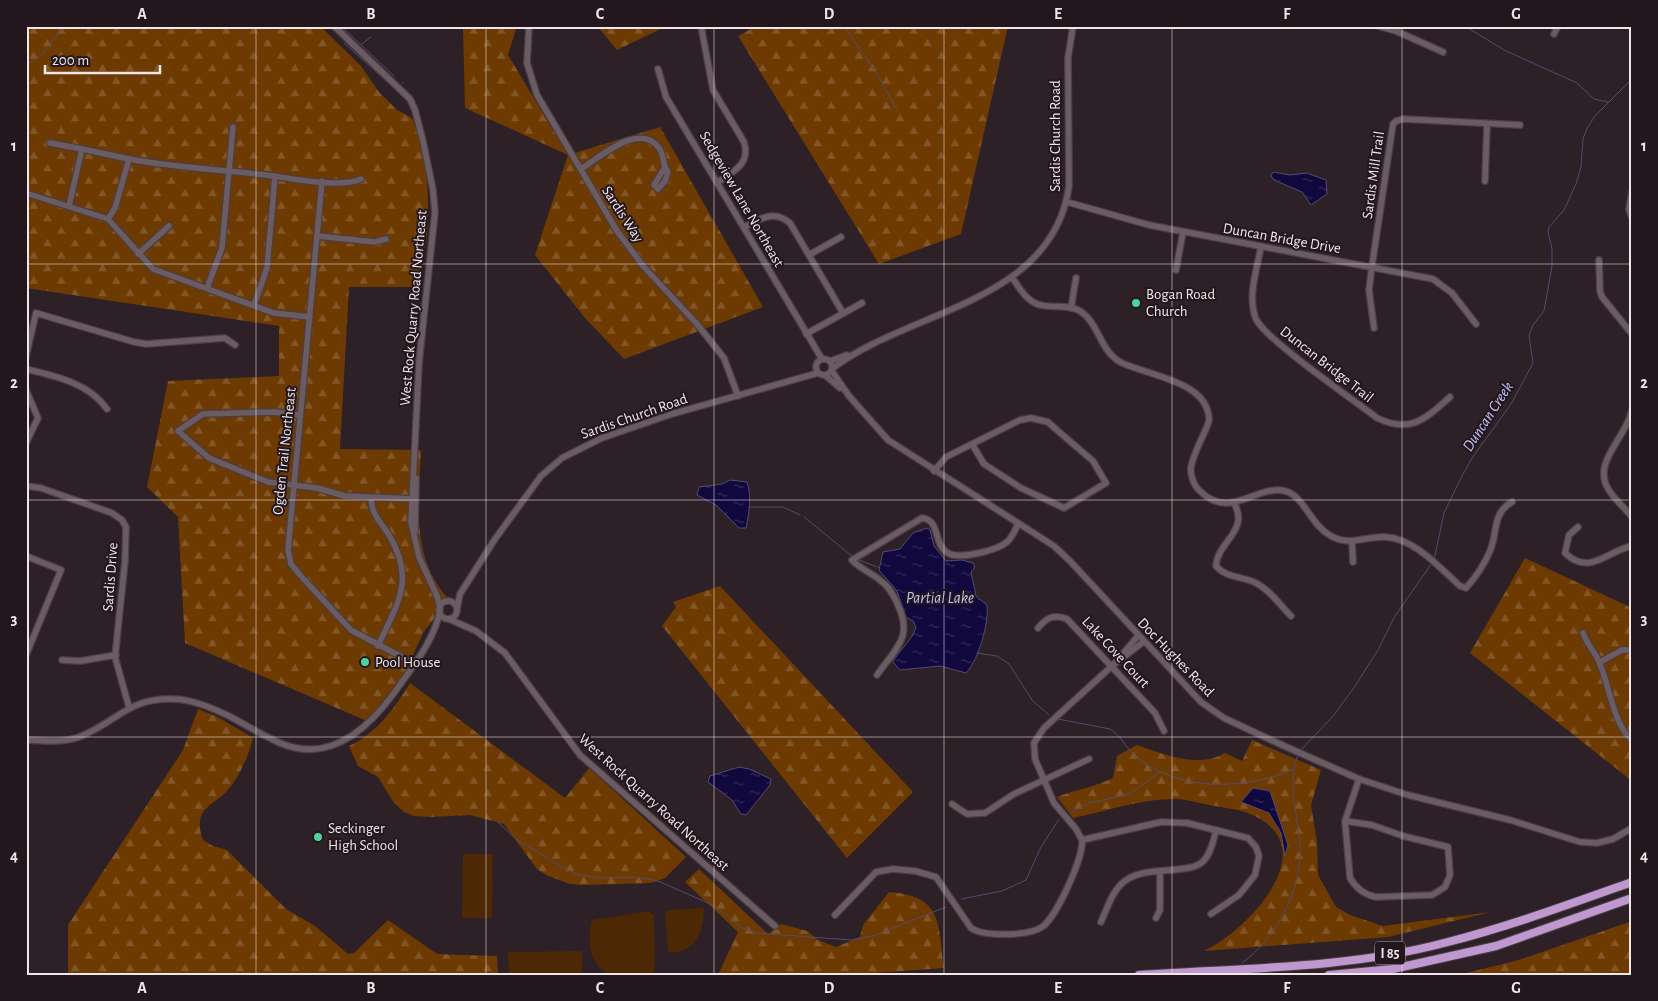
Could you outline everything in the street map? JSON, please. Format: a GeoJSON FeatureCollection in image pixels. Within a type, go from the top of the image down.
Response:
{"type":"FeatureCollection","features":[{"type":"Feature","properties":{"kind":"highway","name":"I 85"},"geometry":{"type":"LineString","coordinates":[[1139,975],[1336,962],[1444,944],[1632,882]]}},
{"type":"Feature","properties":{"kind":"highway","name":"I 85"},"geometry":{"type":"LineString","coordinates":[[1329,975],[1393,969],[1496,946],[1632,898]]}},
{"type":"Feature","properties":{"kind":"street","name":"West Rock Quarry Road Northeast"},"geometry":{"type":"LineString","coordinates":[[334,26],[410,99],[417,115],[428,162],[434,212],[420,354],[414,448],[412,536],[435,591],[440,609]]}},
{"type":"Feature","properties":{"kind":"street","name":"Sardis Way"},"geometry":{"type":"LineString","coordinates":[[529,26],[527,63],[533,88],[617,231],[644,267],[724,358],[738,396]]}},
{"type":"Feature","properties":{"kind":"street"},"geometry":{"type":"LineString","coordinates":[[701,26],[713,90],[747,150],[745,160],[740,168],[718,182]]}},
{"type":"Feature","properties":{"kind":"street","name":"Sardis Church Road"},"geometry":{"type":"LineString","coordinates":[[830,361],[868,347],[967,303],[1012,278],[1041,248],[1058,224],[1067,202],[1069,186],[1068,58],[1073,26]]}},
{"type":"Feature","properties":{"kind":"street"},"geometry":{"type":"LineString","coordinates":[[1378,26],[1396,31],[1443,52]]}},
{"type":"Feature","properties":{"kind":"street"},"geometry":{"type":"LineString","coordinates":[[1554,34],[1558,26]]}},
{"type":"Feature","properties":{"kind":"street","name":"Sedgeview Lane Northeast"},"geometry":{"type":"LineString","coordinates":[[658,69],[666,97],[808,337],[818,365]]}},
{"type":"Feature","properties":{"kind":"street","name":"Sardis Mill Trail"},"geometry":{"type":"LineString","coordinates":[[1374,328],[1369,290],[1393,124],[1403,119],[1520,125]]}},
{"type":"Feature","properties":{"kind":"street"},"geometry":{"type":"LineString","coordinates":[[1485,181],[1487,124]]}},
{"type":"Feature","properties":{"kind":"street"},"geometry":{"type":"LineString","coordinates":[[207,288],[222,248],[230,171],[232,127]]}},
{"type":"Feature","properties":{"kind":"street"},"geometry":{"type":"LineString","coordinates":[[581,169],[624,141],[637,137],[649,138],[660,148],[665,166]]}},
{"type":"Feature","properties":{"kind":"street"},"geometry":{"type":"LineString","coordinates":[[50,143],[168,166],[322,181],[352,183],[361,179]]}},
{"type":"Feature","properties":{"kind":"street"},"geometry":{"type":"LineString","coordinates":[[69,206],[82,149]]}},
{"type":"Feature","properties":{"kind":"street"},"geometry":{"type":"LineString","coordinates":[[108,219],[115,208],[128,159]]}},
{"type":"Feature","properties":{"kind":"street"},"geometry":{"type":"LineString","coordinates":[[254,305],[267,268],[275,176]]}},
{"type":"Feature","properties":{"kind":"street","name":"Ogden Trail Northeast"},"geometry":{"type":"LineString","coordinates":[[322,181],[288,550],[291,564],[351,630],[412,663]]}},
{"type":"Feature","properties":{"kind":"street"},"geometry":{"type":"LineString","coordinates":[[1632,192],[1629,209],[1632,218]]}},
{"type":"Feature","properties":{"kind":"street"},"geometry":{"type":"LineString","coordinates":[[26,193],[108,219],[153,269],[274,313],[310,317]]}},
{"type":"Feature","properties":{"kind":"street","name":"Duncan Bridge Drive"},"geometry":{"type":"LineString","coordinates":[[1067,202],[1149,225],[1372,266],[1438,282],[1452,293],[1476,324]]}},
{"type":"Feature","properties":{"kind":"street"},"geometry":{"type":"LineString","coordinates":[[744,228],[768,215],[783,218],[790,224],[844,313]]}},
{"type":"Feature","properties":{"kind":"street"},"geometry":{"type":"LineString","coordinates":[[138,254],[169,226]]}},
{"type":"Feature","properties":{"kind":"street"},"geometry":{"type":"LineString","coordinates":[[1176,270],[1183,232]]}},
{"type":"Feature","properties":{"kind":"street"},"geometry":{"type":"LineString","coordinates":[[317,236],[375,242],[386,239]]}},
{"type":"Feature","properties":{"kind":"street"},"geometry":{"type":"LineString","coordinates":[[809,255],[841,237]]}},
{"type":"Feature","properties":{"kind":"street","name":"Duncan Bridge Trail"},"geometry":{"type":"LineString","coordinates":[[1261,247],[1253,296],[1256,318],[1261,328],[1283,346],[1377,418],[1387,423],[1405,425],[1419,423],[1450,397]]}},
{"type":"Feature","properties":{"kind":"street"},"geometry":{"type":"LineString","coordinates":[[1599,260],[1599,284],[1602,297],[1632,334]]}},
{"type":"Feature","properties":{"kind":"street"},"geometry":{"type":"LineString","coordinates":[[1012,278],[1029,300],[1040,306],[1070,308],[1080,312],[1090,321],[1112,357],[1182,385],[1200,395],[1209,413],[1209,421],[1192,465],[1195,487],[1207,498],[1234,503],[1273,491],[1288,491],[1301,502],[1317,527],[1334,538],[1352,542],[1387,537],[1403,541],[1425,556],[1460,586],[1466,588],[1491,550],[1497,516],[1505,506],[1512,502]]}},
{"type":"Feature","properties":{"kind":"street"},"geometry":{"type":"LineString","coordinates":[[1070,308],[1076,278]]}},
{"type":"Feature","properties":{"kind":"street"},"geometry":{"type":"LineString","coordinates":[[808,337],[862,303]]}},
{"type":"Feature","properties":{"kind":"street"},"geometry":{"type":"LineString","coordinates":[[26,356],[36,313],[129,342],[146,344],[224,338],[235,345]]}},
{"type":"Feature","properties":{"kind":"street","name":"Sardis Church Road"},"geometry":{"type":"LineString","coordinates":[[826,376],[832,369],[868,347]]}},
{"type":"Feature","properties":{"kind":"street"},"geometry":{"type":"LineString","coordinates":[[826,376],[818,365],[830,361]]}},
{"type":"Feature","properties":{"kind":"street","name":"Doc Hughes Road"},"geometry":{"type":"LineString","coordinates":[[830,361],[832,369],[849,396]]}},
{"type":"Feature","properties":{"kind":"street","name":"Sardis Church Road"},"geometry":{"type":"LineString","coordinates":[[448,602],[460,594],[517,508],[541,476],[574,450],[625,430],[792,379],[818,365]]}},
{"type":"Feature","properties":{"kind":"street"},"geometry":{"type":"LineString","coordinates":[[26,369],[71,382],[102,402],[107,409]]}},
{"type":"Feature","properties":{"kind":"street","name":"Doc Hughes Road"},"geometry":{"type":"LineString","coordinates":[[826,376],[849,396],[888,440],[1054,546],[1200,702],[1224,718],[1360,779],[1408,795],[1510,820],[1580,842],[1597,844],[1612,839],[1632,828]]}},
{"type":"Feature","properties":{"kind":"street"},"geometry":{"type":"LineString","coordinates":[[26,390],[34,404],[38,418],[26,444]]}},
{"type":"Feature","properties":{"kind":"street"},"geometry":{"type":"LineString","coordinates":[[1632,410],[1626,428],[1608,455],[1604,474],[1611,493],[1632,517]]}},
{"type":"Feature","properties":{"kind":"street"},"geometry":{"type":"LineString","coordinates":[[300,415],[274,412],[203,414],[178,431],[209,458],[268,482],[317,488],[345,496],[413,499]]}},
{"type":"Feature","properties":{"kind":"street"},"geometry":{"type":"LineString","coordinates":[[934,471],[946,457],[972,444],[1020,420],[1031,418],[1048,422],[1092,461],[1106,483],[1064,508],[1021,488],[984,464],[972,444]]}},
{"type":"Feature","properties":{"kind":"street","name":"Sardis Drive"},"geometry":{"type":"LineString","coordinates":[[26,486],[41,488],[112,513],[122,520],[126,527],[125,561],[116,655],[129,707]]}},
{"type":"Feature","properties":{"kind":"street"},"geometry":{"type":"LineString","coordinates":[[372,498],[373,511],[391,539],[403,578],[402,591],[378,646]]}},
{"type":"Feature","properties":{"kind":"street"},"geometry":{"type":"LineString","coordinates":[[1234,503],[1239,522],[1234,534],[1216,560],[1216,566],[1224,573],[1255,582],[1266,590],[1291,616]]}},
{"type":"Feature","properties":{"kind":"street"},"geometry":{"type":"LineString","coordinates":[[877,675],[899,645],[905,630],[905,622],[888,587],[852,560],[922,518],[928,518],[934,524],[944,549],[949,554],[959,555],[997,548],[1007,542],[1018,524]]}},
{"type":"Feature","properties":{"kind":"street"},"geometry":{"type":"LineString","coordinates":[[1578,527],[1569,535],[1565,546],[1565,553],[1576,560],[1597,562],[1632,546]]}},
{"type":"Feature","properties":{"kind":"street"},"geometry":{"type":"LineString","coordinates":[[1352,542],[1353,562]]}},
{"type":"Feature","properties":{"kind":"street"},"geometry":{"type":"LineString","coordinates":[[26,556],[61,570],[26,654]]}},
{"type":"Feature","properties":{"kind":"street","name":"West Rock Quarry Road Northeast"},"geometry":{"type":"LineString","coordinates":[[435,591],[448,602]]}},
{"type":"Feature","properties":{"kind":"street","name":"Sardis Church Road"},"geometry":{"type":"LineString","coordinates":[[457,611],[460,594]]}},
{"type":"Feature","properties":{"kind":"street"},"geometry":{"type":"LineString","coordinates":[[26,740],[53,742],[77,738],[102,727],[129,707],[147,700],[173,698],[197,703],[281,744],[302,749],[320,748],[337,744],[364,729],[378,715],[436,626],[440,609],[448,602],[454,604],[457,611],[454,617],[436,626]]}},
{"type":"Feature","properties":{"kind":"street"},"geometry":{"type":"LineString","coordinates":[[440,609],[448,619]]}},
{"type":"Feature","properties":{"kind":"street","name":"West Rock Quarry Road Northeast"},"geometry":{"type":"LineString","coordinates":[[457,611],[464,624]]}},
{"type":"Feature","properties":{"kind":"street","name":"Lake Cove Court"},"geometry":{"type":"LineString","coordinates":[[1038,628],[1048,618],[1060,616],[1067,618],[1155,713],[1164,731]]}},
{"type":"Feature","properties":{"kind":"street","name":"West Rock Quarry Road Northeast"},"geometry":{"type":"LineString","coordinates":[[448,619],[464,624],[505,653],[580,755],[775,926]]}},
{"type":"Feature","properties":{"kind":"street"},"geometry":{"type":"LineString","coordinates":[[1583,633],[1587,644],[1600,662],[1622,730],[1632,740]]}},
{"type":"Feature","properties":{"kind":"street"},"geometry":{"type":"LineString","coordinates":[[1112,666],[1138,636]]}},
{"type":"Feature","properties":{"kind":"street"},"geometry":{"type":"LineString","coordinates":[[835,915],[876,872],[893,868],[915,871],[936,877],[971,928],[976,932],[992,934],[1035,931],[1050,920],[1080,859],[1082,840],[1076,829],[1054,803],[1033,751],[1037,737],[1044,728],[1112,666],[1143,642]]}},
{"type":"Feature","properties":{"kind":"street"},"geometry":{"type":"LineString","coordinates":[[1600,662],[1622,650],[1632,650]]}},
{"type":"Feature","properties":{"kind":"street"},"geometry":{"type":"LineString","coordinates":[[62,660],[80,661],[116,655]]}},
{"type":"Feature","properties":{"kind":"street"},"geometry":{"type":"LineString","coordinates":[[952,804],[968,814],[985,812],[1003,799],[1089,759]]}},
{"type":"Feature","properties":{"kind":"street"},"geometry":{"type":"LineString","coordinates":[[1345,820],[1367,824],[1403,836],[1448,847],[1450,875],[1445,887],[1432,895],[1376,897],[1364,892],[1350,878],[1345,820],[1360,779]]}},
{"type":"Feature","properties":{"kind":"street"},"geometry":{"type":"LineString","coordinates":[[1082,840],[1161,822],[1187,823],[1248,838],[1256,847],[1259,856],[1255,875],[1239,895],[1211,914]]}},
{"type":"Feature","properties":{"kind":"street"},"geometry":{"type":"LineString","coordinates":[[1101,922],[1119,884],[1140,872],[1194,867],[1204,862],[1211,850],[1216,830]]}},
{"type":"Feature","properties":{"kind":"street"},"geometry":{"type":"LineString","coordinates":[[1156,918],[1160,910],[1160,871]]}},
{"type":"Feature","properties":{"kind":"green space"},"geometry":{"type":"Polygon","coordinates":[[[26,26],[320,26],[361,66],[379,92],[397,110],[412,118],[421,145],[428,189],[427,233],[416,287],[349,287],[340,449],[421,450],[419,509],[422,548],[428,566],[437,583],[449,599],[423,633],[402,680],[367,721],[185,643],[178,517],[147,487],[168,381],[279,376],[279,326],[26,288],[26,26]]]}},
{"type":"Feature","properties":{"kind":"green space"},"geometry":{"type":"Polygon","coordinates":[[[463,26],[517,26],[508,55],[568,155],[465,108],[463,26]]]}},
{"type":"Feature","properties":{"kind":"green space"},"geometry":{"type":"Polygon","coordinates":[[[597,26],[667,26],[617,50],[597,26]]]}},
{"type":"Feature","properties":{"kind":"green space"},"geometry":{"type":"Polygon","coordinates":[[[757,26],[1008,26],[961,234],[879,264],[738,36],[757,26]]]}},
{"type":"Feature","properties":{"kind":"green space"},"geometry":{"type":"Polygon","coordinates":[[[660,127],[763,307],[624,359],[585,318],[535,255],[568,155],[660,127]]]}},
{"type":"Feature","properties":{"kind":"green space"},"geometry":{"type":"Polygon","coordinates":[[[1525,558],[1632,608],[1632,781],[1470,653],[1525,558]]]}},
{"type":"Feature","properties":{"kind":"green space"},"geometry":{"type":"Polygon","coordinates":[[[720,586],[913,792],[847,858],[662,626],[676,607],[673,602],[720,586]]]}},
{"type":"Feature","properties":{"kind":"green space"},"geometry":{"type":"Polygon","coordinates":[[[410,683],[565,798],[589,768],[686,857],[665,878],[651,883],[570,884],[548,876],[537,869],[504,824],[470,815],[431,817],[414,816],[404,812],[394,803],[378,777],[358,766],[349,746],[359,741],[384,719],[410,683]]]}},
{"type":"Feature","properties":{"kind":"green space"},"geometry":{"type":"Polygon","coordinates":[[[198,709],[218,717],[253,738],[246,760],[235,781],[202,814],[200,827],[203,840],[213,846],[227,850],[286,909],[315,926],[348,954],[354,953],[388,920],[437,954],[497,956],[498,975],[68,975],[68,925],[183,750],[198,709]]]}},
{"type":"Feature","properties":{"kind":"green space"},"geometry":{"type":"Polygon","coordinates":[[[1252,740],[1321,770],[1311,805],[1317,842],[1318,875],[1336,907],[1350,915],[1383,926],[1491,912],[1388,937],[1204,951],[1223,940],[1242,924],[1260,905],[1274,885],[1282,863],[1281,843],[1270,826],[1242,811],[1178,799],[1138,803],[1073,818],[1057,797],[1113,778],[1117,756],[1137,745],[1170,756],[1192,760],[1215,758],[1225,753],[1242,761],[1252,740]]]}},
{"type":"Feature","properties":{"kind":"green space"},"geometry":{"type":"Polygon","coordinates":[[[699,869],[768,934],[781,924],[807,931],[818,940],[836,947],[860,937],[863,925],[889,892],[920,899],[929,906],[938,925],[944,968],[847,975],[718,975],[738,932],[685,882],[699,869]]]}},
{"type":"Feature","properties":{"kind":"green space"},"geometry":{"type":"Polygon","coordinates":[[[1632,921],[1632,975],[1458,975],[1519,960],[1632,921]]]}},
{"type":"Feature","properties":{"kind":"shaded area"},"geometry":{"type":"Polygon","coordinates":[[[463,854],[493,854],[492,918],[462,918],[463,854]]]}},
{"type":"Feature","properties":{"kind":"shaded area"},"geometry":{"type":"Polygon","coordinates":[[[704,908],[702,925],[696,939],[685,949],[677,952],[668,952],[665,914],[669,910],[704,908]]]}},
{"type":"Feature","properties":{"kind":"shaded area"},"geometry":{"type":"Polygon","coordinates":[[[648,911],[654,915],[655,969],[651,975],[620,976],[611,975],[604,971],[598,966],[591,952],[590,927],[592,920],[648,911]]]}},
{"type":"Feature","properties":{"kind":"shaded area"},"geometry":{"type":"Polygon","coordinates":[[[582,951],[582,975],[509,975],[508,952],[582,951]]]}},
{"type":"Feature","properties":{"kind":"water"},"geometry":{"type":"Polygon","coordinates":[[[1273,172],[1290,175],[1307,173],[1326,180],[1327,194],[1311,205],[1302,192],[1274,180],[1271,176],[1273,172]]]}},
{"type":"Feature","properties":{"kind":"water"},"geometry":{"type":"Polygon","coordinates":[[[730,480],[747,482],[749,487],[750,499],[746,528],[739,528],[716,505],[697,495],[699,487],[722,484],[730,480]]]}},
{"type":"Feature","properties":{"kind":"water","name":"Partial Lake"},"geometry":{"type":"Polygon","coordinates":[[[927,528],[930,530],[934,546],[946,561],[962,560],[973,563],[975,567],[971,572],[976,596],[987,605],[986,621],[979,650],[966,673],[940,666],[900,670],[893,662],[912,636],[916,627],[913,621],[906,617],[897,591],[879,570],[883,552],[900,549],[913,533],[927,528]]]}},
{"type":"Feature","properties":{"kind":"water"},"geometry":{"type":"Polygon","coordinates":[[[739,767],[749,769],[771,779],[770,785],[746,815],[741,814],[732,800],[708,782],[710,776],[739,767]]]}},
{"type":"Feature","properties":{"kind":"water"},"geometry":{"type":"Polygon","coordinates":[[[1253,788],[1270,791],[1288,845],[1285,856],[1281,833],[1269,813],[1241,802],[1253,788]]]}},
{"type":"Feature","properties":{"kind":"waterway"},"geometry":{"type":"LineString","coordinates":[[26,66],[42,54],[64,26]]}},
{"type":"Feature","properties":{"kind":"waterway"},"geometry":{"type":"LineString","coordinates":[[341,26],[394,76]]}},
{"type":"Feature","properties":{"kind":"waterway"},"geometry":{"type":"LineString","coordinates":[[844,26],[877,74],[897,110]]}},
{"type":"Feature","properties":{"kind":"waterway"},"geometry":{"type":"LineString","coordinates":[[1465,26],[1504,50],[1577,83],[1594,99],[1608,102]]}},
{"type":"Feature","properties":{"kind":"waterway"},"geometry":{"type":"LineString","coordinates":[[362,44],[371,37]]}},
{"type":"Feature","properties":{"kind":"waterway"},"geometry":{"type":"LineString","coordinates":[[344,43],[393,87]]}},
{"type":"Feature","properties":{"kind":"waterway","name":"Duncan Creek"},"geometry":{"type":"LineString","coordinates":[[1434,560],[1444,513],[1461,478],[1472,458],[1511,404],[1533,363],[1529,335],[1533,325],[1544,311],[1552,266],[1549,227],[1564,210],[1576,184],[1581,167],[1583,139],[1587,128],[1595,116],[1632,79]]}},
{"type":"Feature","properties":{"kind":"waterway"},"geometry":{"type":"LineString","coordinates":[[749,507],[783,507],[800,515]]}},
{"type":"Feature","properties":{"kind":"waterway"},"geometry":{"type":"LineString","coordinates":[[804,517],[852,556]]}},
{"type":"Feature","properties":{"kind":"waterway"},"geometry":{"type":"LineString","coordinates":[[859,560],[880,568]]}},
{"type":"Feature","properties":{"kind":"waterway","name":"Duncan Creek"},"geometry":{"type":"LineString","coordinates":[[1301,750],[1334,715],[1355,686],[1378,650],[1395,616],[1432,563]]}},
{"type":"Feature","properties":{"kind":"waterway"},"geometry":{"type":"LineString","coordinates":[[977,653],[997,656],[1009,664],[1032,700],[1049,715]]}},
{"type":"Feature","properties":{"kind":"waterway"},"geometry":{"type":"LineString","coordinates":[[1058,719],[1110,729],[1133,754],[1150,766],[1169,775],[1189,781],[1232,784],[1254,781],[1293,769]]}},
{"type":"Feature","properties":{"kind":"waterway","name":"Duncan Creek"},"geometry":{"type":"LineString","coordinates":[[1242,963],[1266,940],[1285,912],[1292,896],[1299,864],[1300,847],[1293,789],[1293,778],[1298,755]]}},
{"type":"Feature","properties":{"kind":"waterway"},"geometry":{"type":"LineString","coordinates":[[1070,813],[1089,803],[1130,794],[1160,772]]}},
{"type":"Feature","properties":{"kind":"waterway"},"geometry":{"type":"LineString","coordinates":[[961,899],[1002,891],[1026,880],[1040,849],[1059,819]]}},
{"type":"Feature","properties":{"kind":"waterway"},"geometry":{"type":"LineString","coordinates":[[498,822],[517,840],[575,874],[601,878],[636,877],[658,881],[715,906],[741,927],[757,933],[851,940],[873,936],[946,907]]}},
{"type":"Feature","properties":{"kind":"place","name":"Bogan Road Church"},"geometry":{"type":"Point","coordinates":[1136,303]}},
{"type":"Feature","properties":{"kind":"place","name":"Pool House"},"geometry":{"type":"Point","coordinates":[365,662]}},
{"type":"Feature","properties":{"kind":"place","name":"Seckinger High School"},"geometry":{"type":"Point","coordinates":[318,837]}}]}
